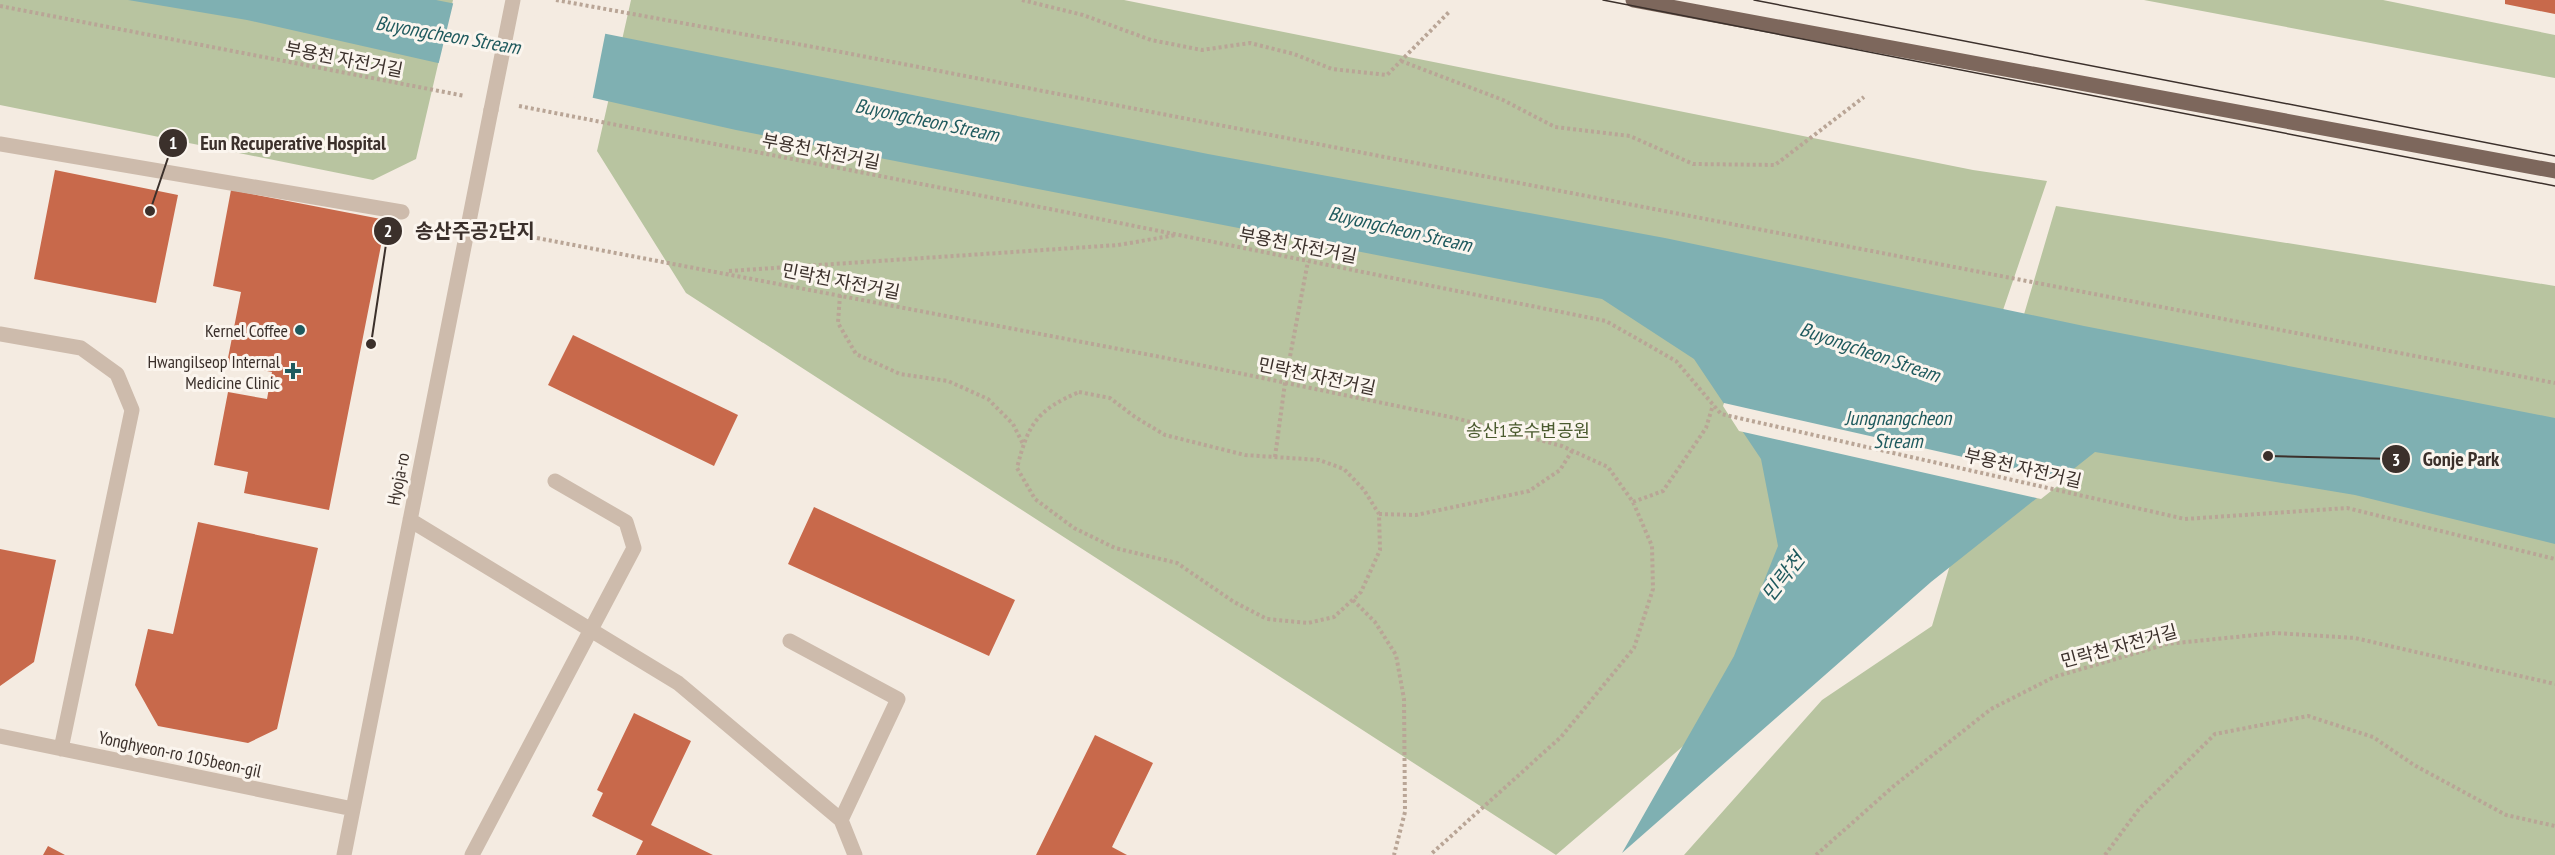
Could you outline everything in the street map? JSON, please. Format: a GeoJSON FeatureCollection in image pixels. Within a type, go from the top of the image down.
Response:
{"type":"FeatureCollection","features":[{"type":"Feature","properties":{"kind":"main road"},"geometry":{"type":"LineString","coordinates":[[1633,0],[2555,171]]}},
{"type":"Feature","properties":{"kind":"street","name":"Hyoja-ro"},"geometry":{"type":"LineString","coordinates":[[344,855],[513,0]]}},
{"type":"Feature","properties":{"kind":"street"},"geometry":{"type":"LineString","coordinates":[[0,144],[402,212]]}},
{"type":"Feature","properties":{"kind":"street"},"geometry":{"type":"LineString","coordinates":[[0,334],[81,348],[117,374],[132,410],[61,749]]}},
{"type":"Feature","properties":{"kind":"street"},"geometry":{"type":"LineString","coordinates":[[472,855],[634,548],[626,522],[555,481]]}},
{"type":"Feature","properties":{"kind":"street"},"geometry":{"type":"LineString","coordinates":[[410,520],[678,683],[841,820],[855,855]]}},
{"type":"Feature","properties":{"kind":"street"},"geometry":{"type":"LineString","coordinates":[[790,641],[898,699],[841,820]]}},
{"type":"Feature","properties":{"kind":"street","name":"Yonghyeon-ro 105beon-gil"},"geometry":{"type":"LineString","coordinates":[[0,736],[353,809]]}},
{"type":"Feature","properties":{"kind":"path"},"geometry":{"type":"LineString","coordinates":[[556,0],[888,61],[2555,383]]}},
{"type":"Feature","properties":{"kind":"path"},"geometry":{"type":"LineString","coordinates":[[1022,0],[1083,15],[1151,40],[1203,50],[1250,43],[1294,54],[1332,69],[1387,75],[1449,12]]}},
{"type":"Feature","properties":{"kind":"path","name":"부용천 자전거길"},"geometry":{"type":"LineString","coordinates":[[0,6],[467,96]]}},
{"type":"Feature","properties":{"kind":"path"},"geometry":{"type":"LineString","coordinates":[[1401,61],[1503,100],[1555,127],[1630,136],[1694,164],[1774,165],[1864,97]]}},
{"type":"Feature","properties":{"kind":"path","name":"부용천 자전거길"},"geometry":{"type":"LineString","coordinates":[[513,105],[1606,321],[1676,361],[1721,414],[2185,519],[2347,508],[2555,559]]}},
{"type":"Feature","properties":{"kind":"path"},"geometry":{"type":"LineString","coordinates":[[722,272],[1118,245],[1178,235]]}},
{"type":"Feature","properties":{"kind":"path","name":"민락천 자전거길"},"geometry":{"type":"LineString","coordinates":[[537,238],[840,295],[1455,418],[1562,446],[1608,467],[1633,502],[1652,546],[1653,589],[1634,648],[1561,737],[1430,855]]}},
{"type":"Feature","properties":{"kind":"path"},"geometry":{"type":"LineString","coordinates":[[1275,457],[1285,383],[1308,261]]}},
{"type":"Feature","properties":{"kind":"path"},"geometry":{"type":"LineString","coordinates":[[840,295],[838,324],[856,354],[900,374],[948,381],[988,399],[1013,424],[1023,444]]}},
{"type":"Feature","properties":{"kind":"path"},"geometry":{"type":"LineString","coordinates":[[1080,392],[1110,398],[1135,417],[1166,435],[1245,455],[1319,460],[1344,469],[1364,490],[1379,514],[1380,550],[1361,592],[1334,617],[1308,623],[1267,619],[1234,602],[1177,563],[1115,548],[1074,528],[1035,499],[1017,468],[1023,444],[1026,435],[1051,404],[1080,392]]}},
{"type":"Feature","properties":{"kind":"path"},"geometry":{"type":"LineString","coordinates":[[1633,502],[1664,491],[1706,428],[1713,404]]}},
{"type":"Feature","properties":{"kind":"path"},"geometry":{"type":"LineString","coordinates":[[1379,514],[1416,515],[1529,491],[1560,470],[1572,451]]}},
{"type":"Feature","properties":{"kind":"path"},"geometry":{"type":"LineString","coordinates":[[1353,600],[1376,622],[1396,655],[1404,699],[1404,813],[1394,855]]}},
{"type":"Feature","properties":{"kind":"path","name":"민락천 자전거길"},"geometry":{"type":"LineString","coordinates":[[1816,855],[1895,784],[1991,710],[2054,677],[2167,644],[2275,633],[2355,638],[2555,684]]}},
{"type":"Feature","properties":{"kind":"path"},"geometry":{"type":"LineString","coordinates":[[2105,855],[2139,809],[2216,734],[2308,716],[2373,737],[2414,765],[2506,815],[2555,826]]}},
{"type":"Feature","properties":{"kind":"green space"},"geometry":{"type":"Polygon","coordinates":[[[0,0],[453,0],[416,159],[373,180],[0,105],[0,0]]]}},
{"type":"Feature","properties":{"kind":"green space","name":"송산1호수변공원"},"geometry":{"type":"Polygon","coordinates":[[[631,0],[1124,0],[1973,170],[2047,181],[1925,539],[1556,855],[686,293],[597,151],[631,0]]]}},
{"type":"Feature","properties":{"kind":"green space"},"geometry":{"type":"Polygon","coordinates":[[[2144,0],[2383,0],[2555,35],[2555,78],[2144,0]]]}},
{"type":"Feature","properties":{"kind":"green space"},"geometry":{"type":"Polygon","coordinates":[[[2056,206],[2555,286],[2555,855],[1684,855],[1822,700],[1932,626],[2056,206]]]}},
{"type":"Feature","properties":{"kind":"water","name":"Jungnangcheon Stream"},"geometry":{"type":"Polygon","coordinates":[[[128,0],[436,0],[1208,154],[1665,238],[2084,326],[2555,418],[2555,544],[2355,495],[2095,452],[1931,582],[1622,853],[1734,656],[1778,546],[1761,459],[1694,359],[1602,299],[736,130],[247,20],[128,0]]]}},
{"type":"Feature","properties":{"kind":"pier"},"geometry":{"type":"Polygon","coordinates":[[[454,0],[606,30],[592,101],[438,66],[454,0]]]}},
{"type":"Feature","properties":{"kind":"pier"},"geometry":{"type":"Polygon","coordinates":[[[1724,403],[2065,480],[2041,499],[1739,431],[1723,406],[1724,403]]]}},
{"type":"Feature","properties":{"kind":"building"},"geometry":{"type":"Polygon","coordinates":[[[2505,0],[2555,0],[2555,14],[2505,4],[2505,0]]]}},
{"type":"Feature","properties":{"kind":"building"},"geometry":{"type":"Polygon","coordinates":[[[55,170],[178,195],[156,303],[34,279],[55,170]]]}},
{"type":"Feature","properties":{"kind":"building"},"geometry":{"type":"Polygon","coordinates":[[[231,190],[386,220],[329,510],[244,493],[248,472],[214,465],[228,392],[267,399],[272,372],[227,363],[241,292],[213,286],[231,190]]]}},
{"type":"Feature","properties":{"kind":"building"},"geometry":{"type":"Polygon","coordinates":[[[573,335],[738,415],[714,466],[548,385],[573,335]]]}},
{"type":"Feature","properties":{"kind":"building"},"geometry":{"type":"Polygon","coordinates":[[[814,507],[1015,600],[989,656],[788,564],[814,507]]]}},
{"type":"Feature","properties":{"kind":"building"},"geometry":{"type":"Polygon","coordinates":[[[198,522],[318,548],[277,729],[248,743],[158,726],[135,685],[148,629],[173,634],[198,522]]]}},
{"type":"Feature","properties":{"kind":"building"},"geometry":{"type":"Polygon","coordinates":[[[0,549],[56,560],[34,662],[0,686],[0,549]]]}},
{"type":"Feature","properties":{"kind":"building"},"geometry":{"type":"Polygon","coordinates":[[[634,713],[691,741],[651,825],[713,855],[636,855],[643,841],[592,816],[603,793],[597,790],[634,713]]]}},
{"type":"Feature","properties":{"kind":"building"},"geometry":{"type":"Polygon","coordinates":[[[1095,735],[1153,763],[1112,847],[1127,855],[1036,855],[1095,735]]]}},
{"type":"Feature","properties":{"kind":"building"},"geometry":{"type":"Polygon","coordinates":[[[48,846],[65,855],[43,855],[48,846]]]}},
{"type":"Feature","properties":{"kind":"tram line"},"geometry":{"type":"LineString","coordinates":[[1603,0],[2555,186]]}},
{"type":"Feature","properties":{"kind":"tram line"},"geometry":{"type":"LineString","coordinates":[[1754,0],[2555,156]]}},
{"type":"Feature","properties":{"kind":"place","name":"Eun Recuperative Hospital"},"geometry":{"type":"Point","coordinates":[150,211]}},
{"type":"Feature","properties":{"kind":"place","name":"Kernel Coffee"},"geometry":{"type":"Point","coordinates":[300,330]}},
{"type":"Feature","properties":{"kind":"place","name":"송산주공2단지"},"geometry":{"type":"Point","coordinates":[371,344]}},
{"type":"Feature","properties":{"kind":"place","name":"Hwangilseop Internal Medicine Clinic"},"geometry":{"type":"Point","coordinates":[293,371]}},
{"type":"Feature","properties":{"kind":"place","name":"Gonje Park"},"geometry":{"type":"Point","coordinates":[2268,456]}},
{"type":"Feature","properties":{"kind":"water label","name":"Buyongcheon Stream"},"geometry":{"type":"Point","coordinates":[448,35]}},
{"type":"Feature","properties":{"kind":"water label","name":"Buyongcheon Stream"},"geometry":{"type":"Point","coordinates":[927,120]}},
{"type":"Feature","properties":{"kind":"water label","name":"Buyongcheon Stream"},"geometry":{"type":"Point","coordinates":[1400,229]}},
{"type":"Feature","properties":{"kind":"water label","name":"Buyongcheon Stream"},"geometry":{"type":"Point","coordinates":[1870,352]}},
{"type":"Feature","properties":{"kind":"water label","name":"민락천"},"geometry":{"type":"Point","coordinates":[1783,577]}}]}
